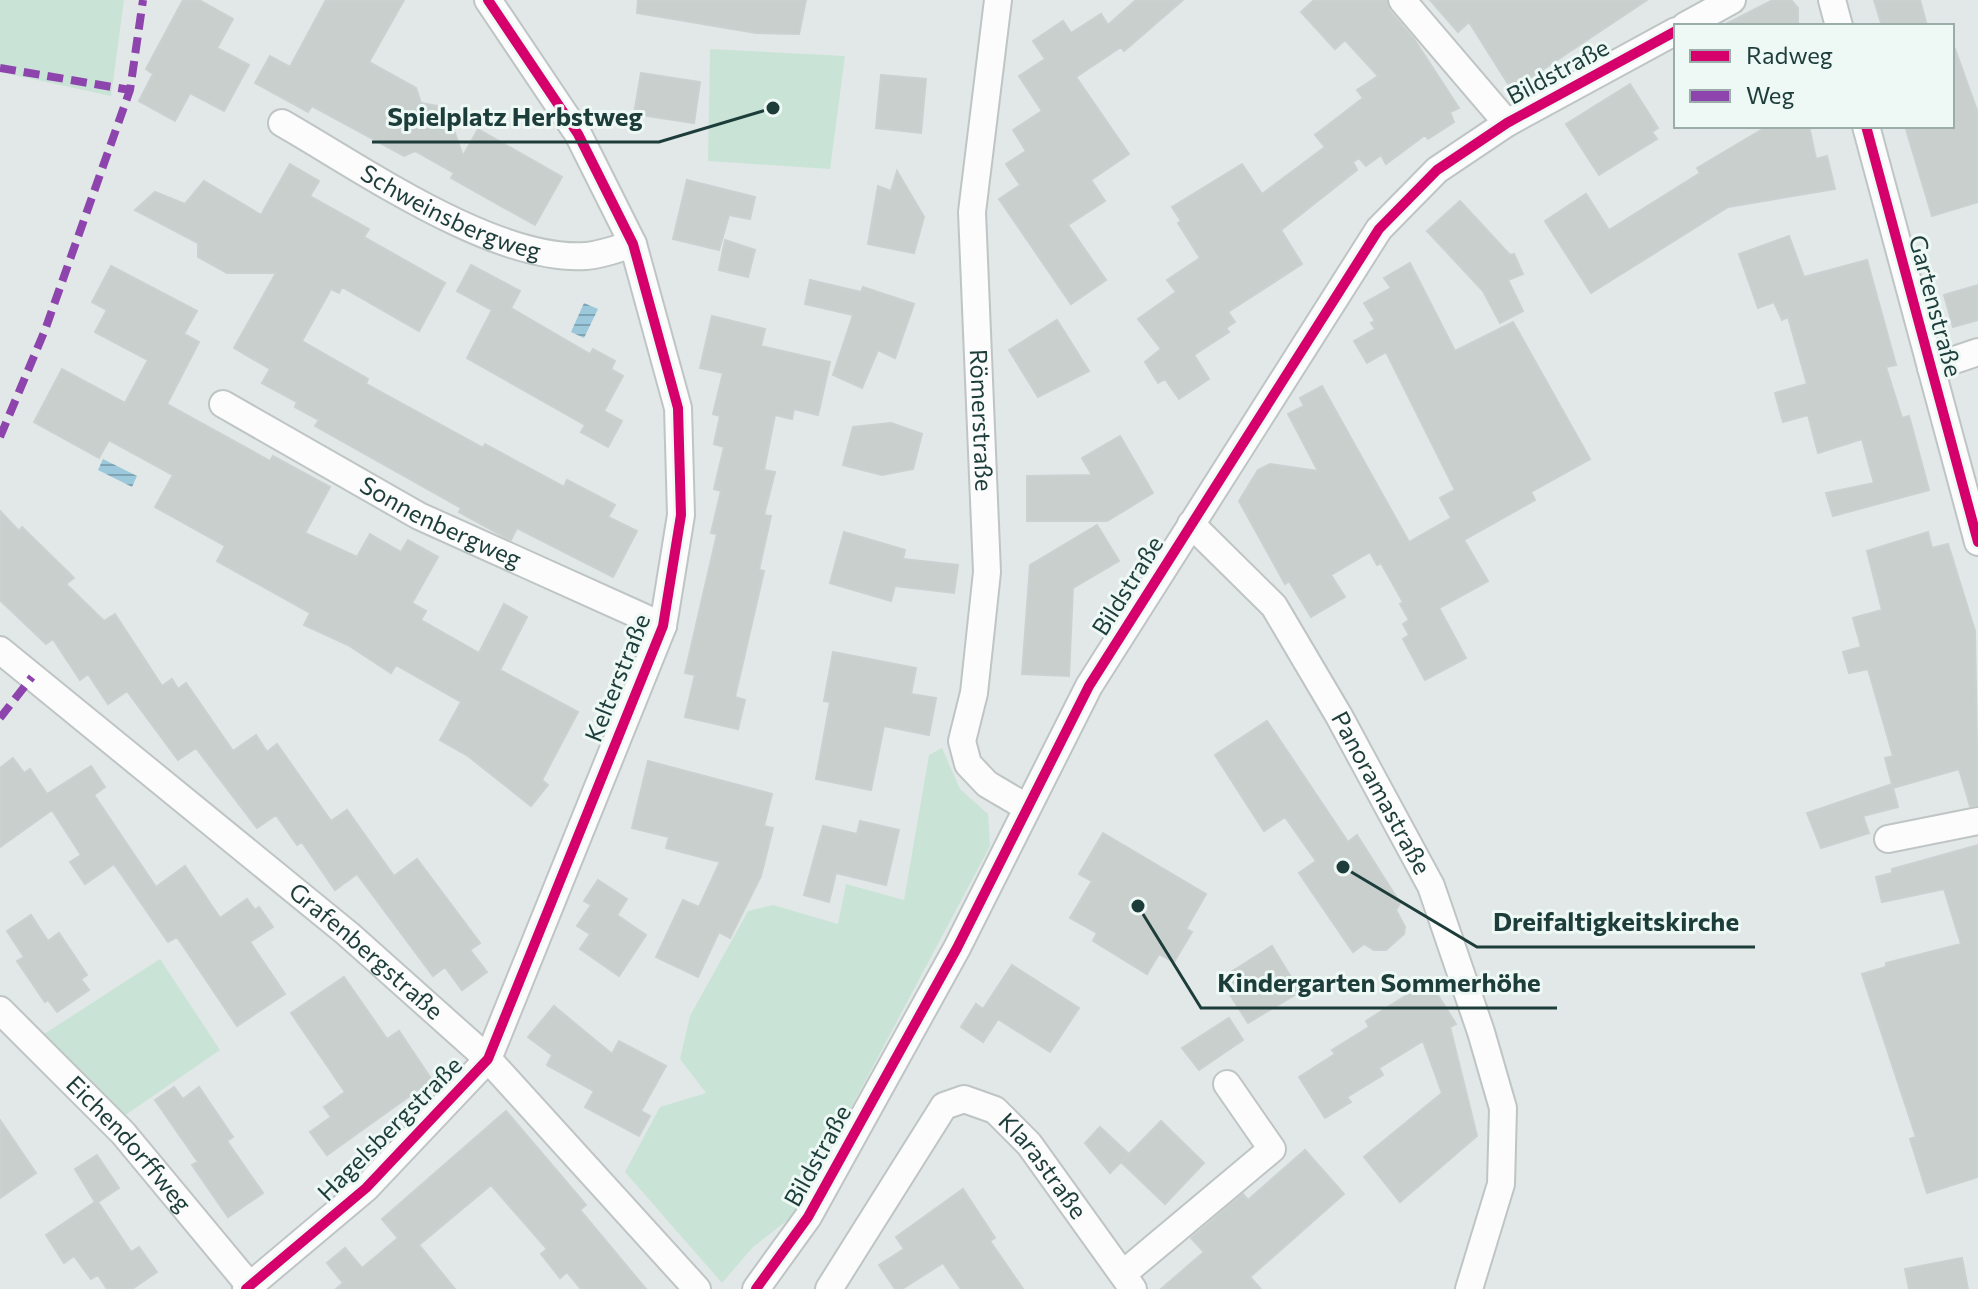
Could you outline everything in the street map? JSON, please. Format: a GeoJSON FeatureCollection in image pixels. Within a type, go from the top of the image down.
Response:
{"type":"FeatureCollection","features":[{"type":"Feature","properties":{"kind":"street","name":"Kelterstraße"},"geometry":{"type":"LineString","coordinates":[[488,0],[578,134],[633,244],[678,408],[681,515],[663,626],[488,1059]]}},
{"type":"Feature","properties":{"kind":"street","name":"Römerstraße"},"geometry":{"type":"LineString","coordinates":[[998,0],[972,212],[987,572],[974,693],[962,741],[968,764],[987,784],[1026,807]]}},
{"type":"Feature","properties":{"kind":"street"},"geometry":{"type":"LineString","coordinates":[[1402,0],[1507,123]]}},
{"type":"Feature","properties":{"kind":"street"},"geometry":{"type":"LineString","coordinates":[[1689,24],[1732,0]]}},
{"type":"Feature","properties":{"kind":"street"},"geometry":{"type":"LineString","coordinates":[[1832,0],[1838,24]]}},
{"type":"Feature","properties":{"kind":"street","name":"Bildstraße"},"geometry":{"type":"LineString","coordinates":[[756,1289],[808,1217],[957,948],[1089,686],[1379,229],[1437,170],[1507,123],[1674,32]]}},
{"type":"Feature","properties":{"kind":"street","name":"Schweinsbergweg"},"geometry":{"type":"LineString","coordinates":[[282,123],[467,227],[530,250],[587,256],[633,244]]}},
{"type":"Feature","properties":{"kind":"street","name":"Gartenstraße"},"geometry":{"type":"LineString","coordinates":[[1867,128],[1978,542]]}},
{"type":"Feature","properties":{"kind":"street"},"geometry":{"type":"LineString","coordinates":[[1931,368],[1978,352]]}},
{"type":"Feature","properties":{"kind":"street","name":"Sonnenbergweg"},"geometry":{"type":"LineString","coordinates":[[223,404],[419,516],[663,626]]}},
{"type":"Feature","properties":{"kind":"street","name":"Panoramastraße"},"geometry":{"type":"LineString","coordinates":[[1191,524],[1274,606],[1339,716],[1431,886],[1481,1032],[1503,1108],[1501,1184],[1469,1289]]}},
{"type":"Feature","properties":{"kind":"street","name":"Grafenbergstraße"},"geometry":{"type":"LineString","coordinates":[[0,650],[348,934],[488,1059],[697,1289]]}},
{"type":"Feature","properties":{"kind":"street"},"geometry":{"type":"LineString","coordinates":[[1888,839],[1978,821]]}},
{"type":"Feature","properties":{"kind":"street","name":"Eichendorffweg"},"geometry":{"type":"LineString","coordinates":[[0,1010],[123,1133],[248,1288]]}},
{"type":"Feature","properties":{"kind":"street","name":"Hagelsbergstraße"},"geometry":{"type":"LineString","coordinates":[[248,1288],[366,1188],[488,1059]]}},
{"type":"Feature","properties":{"kind":"street"},"geometry":{"type":"LineString","coordinates":[[1128,1281],[1272,1149],[1227,1084]]}},
{"type":"Feature","properties":{"kind":"street","name":"Klarastraße"},"geometry":{"type":"LineString","coordinates":[[829,1289],[944,1106],[964,1099],[995,1110],[1029,1144],[1128,1281]]}},
{"type":"Feature","properties":{"kind":"green space"},"geometry":{"type":"Polygon","coordinates":[[[0,0],[124,0],[111,96],[0,72],[0,0]]]}},
{"type":"Feature","properties":{"kind":"green space"},"geometry":{"type":"Polygon","coordinates":[[[710,49],[845,56],[830,169],[708,161],[710,49]]]}},
{"type":"Feature","properties":{"kind":"green space"},"geometry":{"type":"Polygon","coordinates":[[[942,748],[960,789],[988,814],[990,846],[794,1215],[753,1247],[722,1283],[625,1172],[660,1107],[706,1093],[680,1059],[690,1016],[748,911],[773,905],[838,924],[846,884],[904,900],[929,755],[942,748]]]}},
{"type":"Feature","properties":{"kind":"green space"},"geometry":{"type":"Polygon","coordinates":[[[160,959],[220,1050],[121,1118],[41,1036],[160,959]]]}},
{"type":"Feature","properties":{"kind":"water"},"geometry":{"type":"Polygon","coordinates":[[[584,303],[598,309],[584,338],[571,332],[584,303]]]}},
{"type":"Feature","properties":{"kind":"water"},"geometry":{"type":"Polygon","coordinates":[[[103,459],[137,476],[132,487],[98,470],[103,459]]]}},
{"type":"Feature","properties":{"kind":"building"},"geometry":{"type":"Polygon","coordinates":[[[183,0],[199,0],[233,19],[217,48],[249,65],[224,111],[190,93],[175,121],[139,101],[153,74],[146,69],[183,0]]]}},
{"type":"Feature","properties":{"kind":"building"},"geometry":{"type":"Polygon","coordinates":[[[326,0],[404,0],[369,62],[416,88],[421,103],[443,107],[463,156],[478,129],[562,177],[535,225],[451,178],[454,173],[415,151],[404,156],[312,106],[308,112],[255,83],[270,56],[290,67],[326,0]]]}},
{"type":"Feature","properties":{"kind":"building"},"geometry":{"type":"Polygon","coordinates":[[[638,0],[806,0],[799,34],[756,33],[637,13],[638,0]]]}},
{"type":"Feature","properties":{"kind":"building"},"geometry":{"type":"Polygon","coordinates":[[[1136,0],[1183,0],[1124,51],[1121,47],[1076,77],[1129,154],[1091,180],[1105,201],[1068,225],[1106,280],[1071,304],[999,199],[1020,185],[1006,164],[1026,151],[1013,130],[1042,111],[1019,76],[1045,59],[1033,41],[1063,21],[1071,33],[1101,14],[1108,25],[1136,0]]]}},
{"type":"Feature","properties":{"kind":"building"},"geometry":{"type":"Polygon","coordinates":[[[1314,0],[1386,0],[1389,10],[1414,39],[1459,108],[1450,112],[1454,122],[1428,139],[1425,135],[1386,164],[1381,155],[1366,166],[1359,158],[1353,162],[1357,170],[1281,230],[1302,264],[1228,312],[1235,322],[1226,328],[1229,332],[1194,355],[1209,379],[1179,399],[1165,379],[1158,383],[1145,362],[1161,349],[1138,319],[1176,292],[1167,280],[1200,258],[1178,223],[1181,221],[1172,207],[1242,164],[1262,194],[1325,147],[1315,135],[1363,98],[1357,90],[1378,76],[1345,40],[1335,49],[1301,12],[1314,0]]]}},
{"type":"Feature","properties":{"kind":"building"},"geometry":{"type":"Polygon","coordinates":[[[1430,0],[1647,0],[1512,90],[1469,22],[1458,32],[1430,0]]]}},
{"type":"Feature","properties":{"kind":"building"},"geometry":{"type":"Polygon","coordinates":[[[1773,0],[1791,0],[1798,8],[1798,24],[1726,24],[1773,0]]]}},
{"type":"Feature","properties":{"kind":"building"},"geometry":{"type":"Polygon","coordinates":[[[1874,0],[1920,0],[1926,24],[1881,24],[1874,0]]]}},
{"type":"Feature","properties":{"kind":"building"},"geometry":{"type":"Polygon","coordinates":[[[1955,49],[1978,113],[1978,202],[1932,216],[1906,128],[1954,128],[1955,49]]]}},
{"type":"Feature","properties":{"kind":"building"},"geometry":{"type":"Polygon","coordinates":[[[641,73],[700,82],[694,123],[634,114],[641,73]]]}},
{"type":"Feature","properties":{"kind":"building"},"geometry":{"type":"Polygon","coordinates":[[[881,75],[926,79],[921,133],[876,128],[881,75]]]}},
{"type":"Feature","properties":{"kind":"building"},"geometry":{"type":"Polygon","coordinates":[[[1630,84],[1658,128],[1652,132],[1657,139],[1599,175],[1566,124],[1630,84]]]}},
{"type":"Feature","properties":{"kind":"building"},"geometry":{"type":"Polygon","coordinates":[[[1765,128],[1809,128],[1816,159],[1827,156],[1835,189],[1728,207],[1591,293],[1545,221],[1586,194],[1609,230],[1700,173],[1697,168],[1765,128]]]}},
{"type":"Feature","properties":{"kind":"building"},"geometry":{"type":"Polygon","coordinates":[[[290,164],[319,181],[310,196],[369,229],[364,237],[445,283],[419,331],[342,287],[339,293],[331,289],[302,341],[368,379],[366,384],[483,448],[485,444],[564,487],[567,480],[615,505],[608,517],[637,531],[613,577],[517,528],[511,540],[503,536],[459,512],[461,508],[315,426],[319,420],[295,407],[297,402],[262,383],[270,369],[234,348],[276,273],[227,273],[198,257],[198,243],[135,210],[155,192],[185,204],[204,181],[261,215],[290,164]]]}},
{"type":"Feature","properties":{"kind":"building"},"geometry":{"type":"Polygon","coordinates":[[[897,171],[924,217],[914,253],[868,244],[878,186],[891,191],[897,171]]]}},
{"type":"Feature","properties":{"kind":"building"},"geometry":{"type":"Polygon","coordinates":[[[687,180],[755,197],[750,219],[729,215],[719,250],[673,239],[687,180]]]}},
{"type":"Feature","properties":{"kind":"building"},"geometry":{"type":"Polygon","coordinates":[[[1460,201],[1510,255],[1514,254],[1523,274],[1508,280],[1523,311],[1500,323],[1483,291],[1427,231],[1460,201]]]}},
{"type":"Feature","properties":{"kind":"building"},"geometry":{"type":"Polygon","coordinates":[[[1789,236],[1804,277],[1867,260],[1896,365],[1886,367],[1902,418],[1909,416],[1929,490],[1833,516],[1826,493],[1874,483],[1862,439],[1818,453],[1808,415],[1783,422],[1775,393],[1807,384],[1788,317],[1782,320],[1774,302],[1758,308],[1739,254],[1789,236]]]}},
{"type":"Feature","properties":{"kind":"building"},"geometry":{"type":"Polygon","coordinates":[[[725,240],[755,250],[748,277],[719,270],[725,240]]]}},
{"type":"Feature","properties":{"kind":"building"},"geometry":{"type":"Polygon","coordinates":[[[1410,263],[1455,351],[1513,322],[1590,459],[1531,492],[1535,500],[1464,540],[1488,581],[1439,608],[1466,658],[1425,680],[1403,639],[1409,635],[1403,624],[1409,620],[1400,604],[1403,602],[1381,563],[1377,565],[1370,552],[1331,575],[1345,597],[1311,617],[1289,581],[1285,584],[1239,501],[1258,470],[1270,464],[1318,471],[1288,414],[1304,406],[1300,398],[1322,386],[1409,542],[1451,518],[1440,498],[1455,490],[1386,352],[1367,363],[1354,341],[1375,329],[1371,323],[1375,321],[1364,303],[1391,288],[1384,278],[1410,263]]]}},
{"type":"Feature","properties":{"kind":"building"},"geometry":{"type":"Polygon","coordinates":[[[471,265],[520,291],[511,308],[590,354],[593,349],[615,361],[611,369],[623,376],[604,411],[622,421],[608,447],[581,432],[585,425],[467,358],[492,310],[457,291],[471,265]]]}},
{"type":"Feature","properties":{"kind":"building"},"geometry":{"type":"Polygon","coordinates":[[[111,266],[197,311],[184,334],[199,342],[167,404],[270,461],[273,456],[330,487],[305,533],[357,557],[370,534],[401,552],[408,540],[438,557],[412,603],[426,611],[421,620],[479,653],[504,604],[527,617],[500,670],[578,712],[542,780],[548,785],[531,806],[468,756],[440,740],[461,702],[396,665],[391,673],[348,645],[304,625],[310,613],[217,561],[225,546],[155,507],[173,475],[109,440],[99,458],[34,422],[62,369],[125,403],[148,360],[95,332],[107,310],[92,302],[111,266]]]}},
{"type":"Feature","properties":{"kind":"building"},"geometry":{"type":"Polygon","coordinates":[[[810,280],[861,292],[863,287],[914,304],[895,358],[878,350],[862,388],[833,375],[853,315],[805,304],[810,280]]]}},
{"type":"Feature","properties":{"kind":"building"},"geometry":{"type":"Polygon","coordinates":[[[1978,285],[1978,320],[1953,327],[1944,295],[1978,285]]]}},
{"type":"Feature","properties":{"kind":"building"},"geometry":{"type":"Polygon","coordinates":[[[712,316],[765,329],[761,346],[830,362],[818,415],[794,409],[792,419],[775,415],[764,470],[775,472],[764,515],[771,516],[759,570],[764,571],[735,697],[745,700],[738,729],[685,717],[695,675],[685,673],[717,534],[711,533],[721,491],[714,489],[724,447],[714,444],[720,416],[713,414],[723,373],[700,368],[712,316]]]}},
{"type":"Feature","properties":{"kind":"building"},"geometry":{"type":"Polygon","coordinates":[[[1057,320],[1089,371],[1038,397],[1009,350],[1057,320]]]}},
{"type":"Feature","properties":{"kind":"building"},"geometry":{"type":"Polygon","coordinates":[[[891,423],[922,434],[913,469],[882,475],[843,465],[853,427],[891,423]]]}},
{"type":"Feature","properties":{"kind":"building"},"geometry":{"type":"Polygon","coordinates":[[[1120,436],[1153,493],[1107,521],[1027,521],[1027,476],[1092,475],[1082,458],[1120,436]]]}},
{"type":"Feature","properties":{"kind":"building"},"geometry":{"type":"Polygon","coordinates":[[[0,511],[19,531],[22,527],[74,578],[66,584],[104,621],[115,614],[162,686],[172,679],[178,689],[186,683],[233,751],[256,735],[267,752],[277,744],[331,821],[347,810],[394,876],[417,859],[480,943],[470,950],[487,972],[462,990],[445,967],[433,976],[357,874],[335,890],[302,842],[297,845],[276,815],[257,828],[196,748],[178,760],[127,691],[108,704],[88,674],[80,680],[53,639],[46,644],[0,600],[0,511]]]}},
{"type":"Feature","properties":{"kind":"building"},"geometry":{"type":"Polygon","coordinates":[[[1097,525],[1119,561],[1073,588],[1069,676],[1022,674],[1030,565],[1097,525]]]}},
{"type":"Feature","properties":{"kind":"building"},"geometry":{"type":"Polygon","coordinates":[[[844,532],[905,550],[903,559],[958,565],[954,593],[895,586],[891,601],[830,583],[844,532]]]}},
{"type":"Feature","properties":{"kind":"building"},"geometry":{"type":"Polygon","coordinates":[[[1928,532],[1932,548],[1948,544],[1975,631],[1978,805],[1970,806],[1959,769],[1893,788],[1885,758],[1893,756],[1868,669],[1849,673],[1843,652],[1861,647],[1853,618],[1882,610],[1867,551],[1928,532]]]}},
{"type":"Feature","properties":{"kind":"building"},"geometry":{"type":"Polygon","coordinates":[[[833,652],[916,668],[911,694],[936,698],[929,735],[884,726],[871,790],[816,779],[830,702],[824,701],[833,652]]]}},
{"type":"Feature","properties":{"kind":"building"},"geometry":{"type":"Polygon","coordinates":[[[1267,721],[1348,842],[1357,835],[1400,903],[1396,910],[1405,927],[1404,934],[1386,950],[1374,950],[1364,944],[1353,952],[1299,873],[1316,861],[1285,817],[1264,831],[1215,755],[1267,721]]]}},
{"type":"Feature","properties":{"kind":"building"},"geometry":{"type":"Polygon","coordinates":[[[13,758],[24,773],[30,769],[47,794],[91,766],[105,787],[94,795],[156,887],[185,866],[220,918],[247,899],[255,910],[259,907],[273,927],[250,942],[285,994],[237,1026],[177,937],[168,942],[114,864],[85,884],[70,862],[81,855],[52,810],[0,847],[0,768],[13,758]]]}},
{"type":"Feature","properties":{"kind":"building"},"geometry":{"type":"Polygon","coordinates":[[[648,761],[772,794],[764,826],[773,828],[761,876],[730,938],[719,932],[698,977],[656,957],[683,900],[699,907],[720,862],[666,848],[669,837],[632,828],[648,761]]]}},
{"type":"Feature","properties":{"kind":"building"},"geometry":{"type":"Polygon","coordinates":[[[1892,784],[1898,807],[1863,816],[1869,833],[1821,848],[1807,813],[1892,784]]]}},
{"type":"Feature","properties":{"kind":"building"},"geometry":{"type":"Polygon","coordinates":[[[860,821],[899,830],[886,885],[836,873],[829,902],[804,895],[823,826],[857,834],[860,821]]]}},
{"type":"Feature","properties":{"kind":"building"},"geometry":{"type":"Polygon","coordinates":[[[1103,833],[1206,894],[1186,929],[1192,932],[1174,962],[1159,954],[1147,974],[1093,941],[1097,933],[1070,918],[1092,881],[1079,874],[1103,833]]]}},
{"type":"Feature","properties":{"kind":"building"},"geometry":{"type":"Polygon","coordinates":[[[1978,845],[1978,1177],[1927,1193],[1910,1139],[1916,1137],[1862,974],[1886,967],[1886,963],[1961,944],[1944,889],[1882,902],[1876,877],[1892,873],[1892,869],[1978,845]]]}},
{"type":"Feature","properties":{"kind":"building"},"geometry":{"type":"Polygon","coordinates":[[[598,880],[627,899],[617,915],[646,935],[619,976],[580,949],[590,934],[577,926],[591,905],[584,901],[598,880]]]}},
{"type":"Feature","properties":{"kind":"building"},"geometry":{"type":"Polygon","coordinates":[[[31,915],[48,941],[59,933],[87,975],[81,979],[89,990],[57,1012],[48,1000],[45,1002],[17,961],[24,957],[7,931],[31,915]]]}},
{"type":"Feature","properties":{"kind":"building"},"geometry":{"type":"Polygon","coordinates":[[[1272,946],[1300,992],[1248,1023],[1220,979],[1272,946]]]}},
{"type":"Feature","properties":{"kind":"building"},"geometry":{"type":"Polygon","coordinates":[[[1012,965],[1079,1008],[1050,1052],[998,1019],[983,1042],[961,1027],[976,1004],[983,1009],[1012,965]]]}},
{"type":"Feature","properties":{"kind":"building"},"geometry":{"type":"Polygon","coordinates":[[[344,977],[387,1039],[399,1031],[432,1080],[327,1155],[310,1132],[331,1117],[324,1107],[345,1092],[291,1013],[344,977]]]}},
{"type":"Feature","properties":{"kind":"building"},"geometry":{"type":"Polygon","coordinates":[[[1429,981],[1456,1024],[1450,1027],[1477,1136],[1400,1202],[1364,1157],[1442,1093],[1423,1041],[1379,1068],[1383,1075],[1347,1097],[1351,1102],[1325,1118],[1299,1077],[1335,1054],[1332,1050],[1369,1027],[1366,1021],[1429,981]]]}},
{"type":"Feature","properties":{"kind":"building"},"geometry":{"type":"Polygon","coordinates":[[[554,1006],[612,1054],[619,1041],[666,1066],[641,1111],[650,1116],[639,1136],[585,1107],[594,1091],[547,1065],[552,1055],[528,1037],[554,1006]]]}},
{"type":"Feature","properties":{"kind":"building"},"geometry":{"type":"Polygon","coordinates":[[[1229,1018],[1243,1040],[1199,1070],[1182,1048],[1229,1018]]]}},
{"type":"Feature","properties":{"kind":"building"},"geometry":{"type":"Polygon","coordinates":[[[174,1087],[183,1099],[199,1087],[233,1137],[227,1141],[263,1193],[228,1217],[192,1165],[198,1162],[155,1100],[174,1087]]]}},
{"type":"Feature","properties":{"kind":"building"},"geometry":{"type":"Polygon","coordinates":[[[506,1111],[586,1205],[580,1210],[646,1289],[581,1289],[567,1272],[560,1278],[541,1254],[547,1249],[491,1185],[419,1245],[455,1289],[336,1289],[343,1283],[327,1263],[345,1248],[362,1268],[398,1238],[382,1219],[506,1111]]]}},
{"type":"Feature","properties":{"kind":"building"},"geometry":{"type":"Polygon","coordinates":[[[0,1120],[36,1173],[0,1198],[0,1120]]]}},
{"type":"Feature","properties":{"kind":"building"},"geometry":{"type":"Polygon","coordinates":[[[1161,1121],[1204,1163],[1165,1204],[1121,1162],[1161,1121]]]}},
{"type":"Feature","properties":{"kind":"building"},"geometry":{"type":"Polygon","coordinates":[[[1100,1127],[1129,1154],[1110,1173],[1085,1143],[1100,1127]]]}},
{"type":"Feature","properties":{"kind":"building"},"geometry":{"type":"Polygon","coordinates":[[[1305,1150],[1344,1194],[1250,1277],[1261,1289],[1161,1289],[1204,1252],[1191,1238],[1243,1194],[1248,1200],[1305,1150]]]}},
{"type":"Feature","properties":{"kind":"building"},"geometry":{"type":"Polygon","coordinates":[[[97,1155],[119,1188],[98,1202],[131,1252],[139,1247],[157,1272],[132,1289],[107,1289],[98,1275],[91,1279],[74,1256],[64,1263],[46,1235],[95,1202],[75,1169],[97,1155]]]}},
{"type":"Feature","properties":{"kind":"building"},"geometry":{"type":"Polygon","coordinates":[[[963,1189],[995,1238],[990,1241],[1023,1289],[961,1289],[943,1263],[902,1289],[895,1289],[879,1265],[904,1249],[896,1237],[963,1189]]]}},
{"type":"Feature","properties":{"kind":"building"},"geometry":{"type":"Polygon","coordinates":[[[1962,1258],[1968,1289],[1909,1289],[1905,1269],[1962,1258]]]}},
{"type":"Feature","properties":{"kind":"marked path"},"geometry":{"type":"LineString","coordinates":[[0,437],[45,330],[130,90],[143,0]]}},
{"type":"Feature","properties":{"kind":"marked path"},"geometry":{"type":"LineString","coordinates":[[0,68],[130,90]]}},
{"type":"Feature","properties":{"kind":"marked path"},"geometry":{"type":"LineString","coordinates":[[0,718],[32,677]]}},
{"type":"Feature","properties":{"kind":"cycle path"},"geometry":{"type":"LineString","coordinates":[[246,1289],[366,1188],[488,1059],[663,626],[681,515],[678,408],[633,244],[578,134],[488,0]]}},
{"type":"Feature","properties":{"kind":"cycle path"},"geometry":{"type":"LineString","coordinates":[[756,1289],[808,1217],[957,948],[1089,686],[1379,229],[1437,170],[1507,123],[1674,32]]}},
{"type":"Feature","properties":{"kind":"cycle path"},"geometry":{"type":"LineString","coordinates":[[1867,128],[1978,542]]}},
{"type":"Feature","properties":{"kind":"place","name":"Spielplatz Herbstweg"},"geometry":{"type":"Point","coordinates":[773,108]}},
{"type":"Feature","properties":{"kind":"place","name":"Dreifaltigkeitskirche"},"geometry":{"type":"Point","coordinates":[1343,867]}},
{"type":"Feature","properties":{"kind":"place","name":"Kindergarten Sommerhöhe"},"geometry":{"type":"Point","coordinates":[1138,906]}}]}
